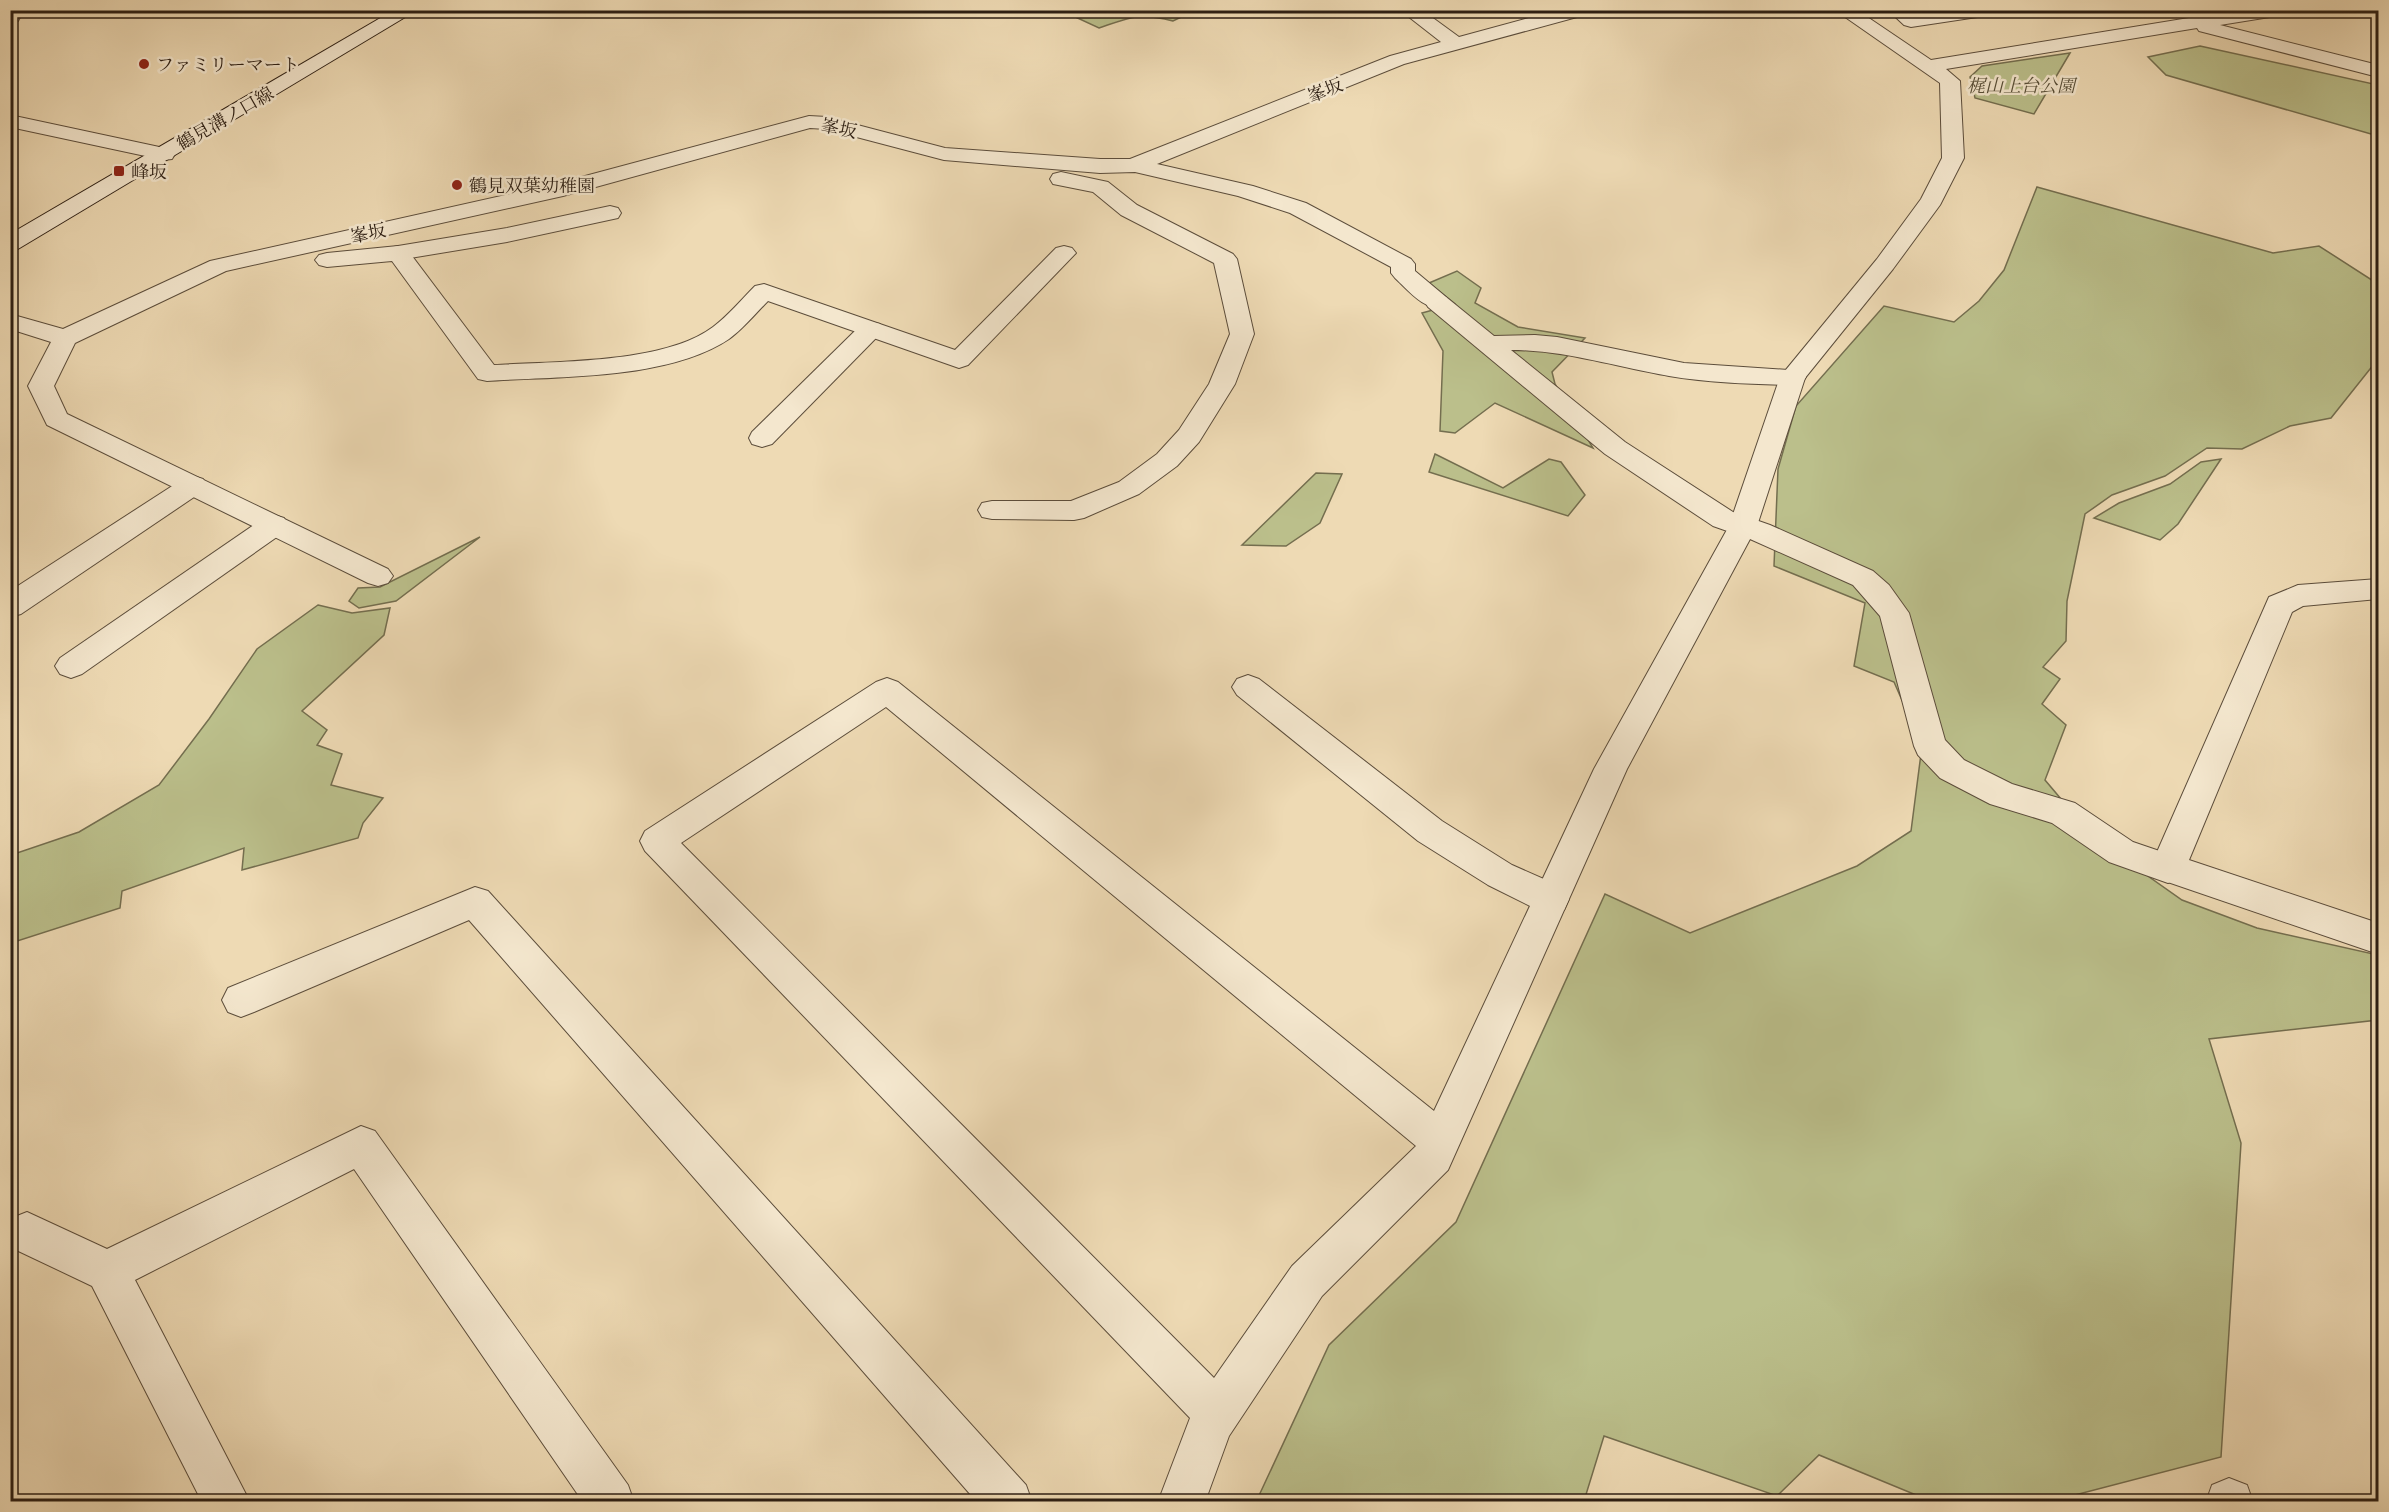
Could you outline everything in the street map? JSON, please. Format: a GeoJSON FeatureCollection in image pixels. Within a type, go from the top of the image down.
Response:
{"type":"FeatureCollection","features":[{"type":"Feature","properties":{"kind":"street","name":"鶴見溝ノ口線"},"geometry":{"type":"LineString","coordinates":[[10,244],[408,10]]}},
{"type":"Feature","properties":{"kind":"street"},"geometry":{"type":"LineString","coordinates":[[1409,10],[1455,43]]}},
{"type":"Feature","properties":{"kind":"street","name":"峯坂"},"geometry":{"type":"LineString","coordinates":[[64,338],[218,266],[563,189],[809,122],[827,123],[944,154],[1122,167],[1135,165],[1397,60],[1581,10]]}},
{"type":"Feature","properties":{"kind":"street"},"geometry":{"type":"LineString","coordinates":[[1180,1502],[1211,1422],[1307,1281],[1434,1156],[1611,769],[1743,526],[1793,378],[1899,246],[1932,200],[1953,158],[1950,81],[1844,10]]}},
{"type":"Feature","properties":{"kind":"street"},"geometry":{"type":"LineString","coordinates":[[1897,10],[1911,21],[1984,10]]}},
{"type":"Feature","properties":{"kind":"street"},"geometry":{"type":"LineString","coordinates":[[1929,66],[2276,10]]}},
{"type":"Feature","properties":{"kind":"street"},"geometry":{"type":"LineString","coordinates":[[2192,24],[2379,71]]}},
{"type":"Feature","properties":{"kind":"street"},"geometry":{"type":"LineString","coordinates":[[10,121],[164,154]]}},
{"type":"Feature","properties":{"kind":"street"},"geometry":{"type":"LineString","coordinates":[[992,510],[1074,511],[1130,488],[1167,460],[1189,436],[1222,384],[1242,334],[1225,259],[1129,210],[1100,187],[1037,174],[1022,161]]}},
{"type":"Feature","properties":{"kind":"street"},"geometry":{"type":"LineString","coordinates":[[1135,165],[1245,192],[1298,208],[1403,264],[1402,273],[1615,448],[1723,519],[1863,578],[1878,592],[1894,613],[1930,746],[1952,769],[2002,795],[2063,813],[2121,852],[2316,919],[2379,938]]}},
{"type":"Feature","properties":{"kind":"street"},"geometry":{"type":"LineString","coordinates":[[262,256],[288,263],[398,253],[507,235],[610,213]]}},
{"type":"Feature","properties":{"kind":"street"},"geometry":{"type":"LineString","coordinates":[[398,253],[487,373],[646,362],[692,349],[721,333],[764,291],[958,360],[1064,253]]}},
{"type":"Feature","properties":{"kind":"street"},"geometry":{"type":"LineString","coordinates":[[10,321],[64,338],[42,386],[56,419],[378,576]]}},
{"type":"Feature","properties":{"kind":"street"},"geometry":{"type":"LineString","coordinates":[[762,438],[871,329]]}},
{"type":"Feature","properties":{"kind":"street"},"geometry":{"type":"LineString","coordinates":[[1488,344],[1507,341],[1584,348],[1666,368],[1700,373],[1793,378]]}},
{"type":"Feature","properties":{"kind":"street"},"geometry":{"type":"LineString","coordinates":[[10,606],[193,485]]}},
{"type":"Feature","properties":{"kind":"street"},"geometry":{"type":"LineString","coordinates":[[71,666],[274,525]]}},
{"type":"Feature","properties":{"kind":"street"},"geometry":{"type":"LineString","coordinates":[[2168,868],[2280,605],[2298,596],[2379,589]]}},
{"type":"Feature","properties":{"kind":"street"},"geometry":{"type":"LineString","coordinates":[[1248,687],[1430,831],[1500,875],[1551,899]]}},
{"type":"Feature","properties":{"kind":"street"},"geometry":{"type":"LineString","coordinates":[[1217,1413],[657,841],[887,690],[1441,1142]]}},
{"type":"Feature","properties":{"kind":"street"},"geometry":{"type":"LineString","coordinates":[[241,1000],[475,902],[1009,1502]]}},
{"type":"Feature","properties":{"kind":"street"},"geometry":{"type":"LineString","coordinates":[[107,1271],[360,1145],[611,1502]]}},
{"type":"Feature","properties":{"kind":"street"},"geometry":{"type":"LineString","coordinates":[[27,1233],[107,1271],[227,1502]]}},
{"type":"Feature","properties":{"kind":"green space"},"geometry":{"type":"Polygon","coordinates":[[[1083,10],[1194,11],[1173,21],[1143,16],[1099,28],[1071,15],[1083,10]]]}},
{"type":"Feature","properties":{"kind":"green space"},"geometry":{"type":"Polygon","coordinates":[[[2200,46],[2378,85],[2378,136],[2166,75],[2148,57],[2200,46]]]}},
{"type":"Feature","properties":{"kind":"green space","name":"梶山上台公園"},"geometry":{"type":"Polygon","coordinates":[[[2070,53],[2034,114],[1975,98],[1970,77],[1982,66],[2070,53]]]}},
{"type":"Feature","properties":{"kind":"green space"},"geometry":{"type":"Polygon","coordinates":[[[2037,187],[2273,253],[2319,246],[2378,284],[2378,359],[2331,418],[2290,426],[2242,449],[2207,448],[2165,476],[2112,495],[2085,514],[2067,601],[2066,641],[2043,667],[2060,679],[2042,704],[2066,725],[2045,780],[2094,838],[2182,900],[2257,928],[2378,955],[2378,1020],[2209,1039],[2241,1143],[2221,1457],[2052,1501],[1933,1502],[1819,1455],[1777,1496],[1604,1436],[1584,1501],[1256,1502],[1329,1345],[1456,1222],[1605,894],[1690,933],[1857,866],[1911,831],[1922,746],[1894,682],[1854,666],[1865,603],[1774,566],[1778,469],[1796,406],[1884,306],[1954,322],[1979,301],[2004,270],[2037,187]]]}},
{"type":"Feature","properties":{"kind":"green space"},"geometry":{"type":"Polygon","coordinates":[[[1457,271],[1481,288],[1475,303],[1518,327],[1585,338],[1552,372],[1555,384],[1593,448],[1495,403],[1455,433],[1440,431],[1443,351],[1422,313],[1455,304],[1429,283],[1457,271]]]}},
{"type":"Feature","properties":{"kind":"green space"},"geometry":{"type":"Polygon","coordinates":[[[1435,454],[1503,488],[1549,459],[1561,462],[1585,495],[1568,516],[1429,472],[1435,454]]]}},
{"type":"Feature","properties":{"kind":"green space"},"geometry":{"type":"Polygon","coordinates":[[[2221,459],[2178,524],[2160,540],[2094,518],[2119,503],[2170,484],[2201,462],[2221,459]]]}},
{"type":"Feature","properties":{"kind":"green space"},"geometry":{"type":"Polygon","coordinates":[[[1316,473],[1342,474],[1320,523],[1286,546],[1242,545],[1316,473]]]}},
{"type":"Feature","properties":{"kind":"green space"},"geometry":{"type":"Polygon","coordinates":[[[480,537],[396,601],[359,608],[349,601],[358,588],[380,587],[480,537]]]}},
{"type":"Feature","properties":{"kind":"green space"},"geometry":{"type":"Polygon","coordinates":[[[318,605],[352,613],[390,608],[384,635],[302,711],[327,730],[317,745],[342,754],[331,785],[383,798],[363,823],[358,838],[242,870],[244,848],[122,891],[120,908],[11,943],[11,855],[79,832],[159,785],[209,719],[257,649],[318,605]]]}},
{"type":"Feature","properties":{"kind":"place","name":"ファミリーマート"},"geometry":{"type":"Point","coordinates":[144,64]}},
{"type":"Feature","properties":{"kind":"place","name":"峰坂"},"geometry":{"type":"Point","coordinates":[119,171]}},
{"type":"Feature","properties":{"kind":"place","name":"鶴見双葉幼稚園"},"geometry":{"type":"Point","coordinates":[457,185]}}]}
